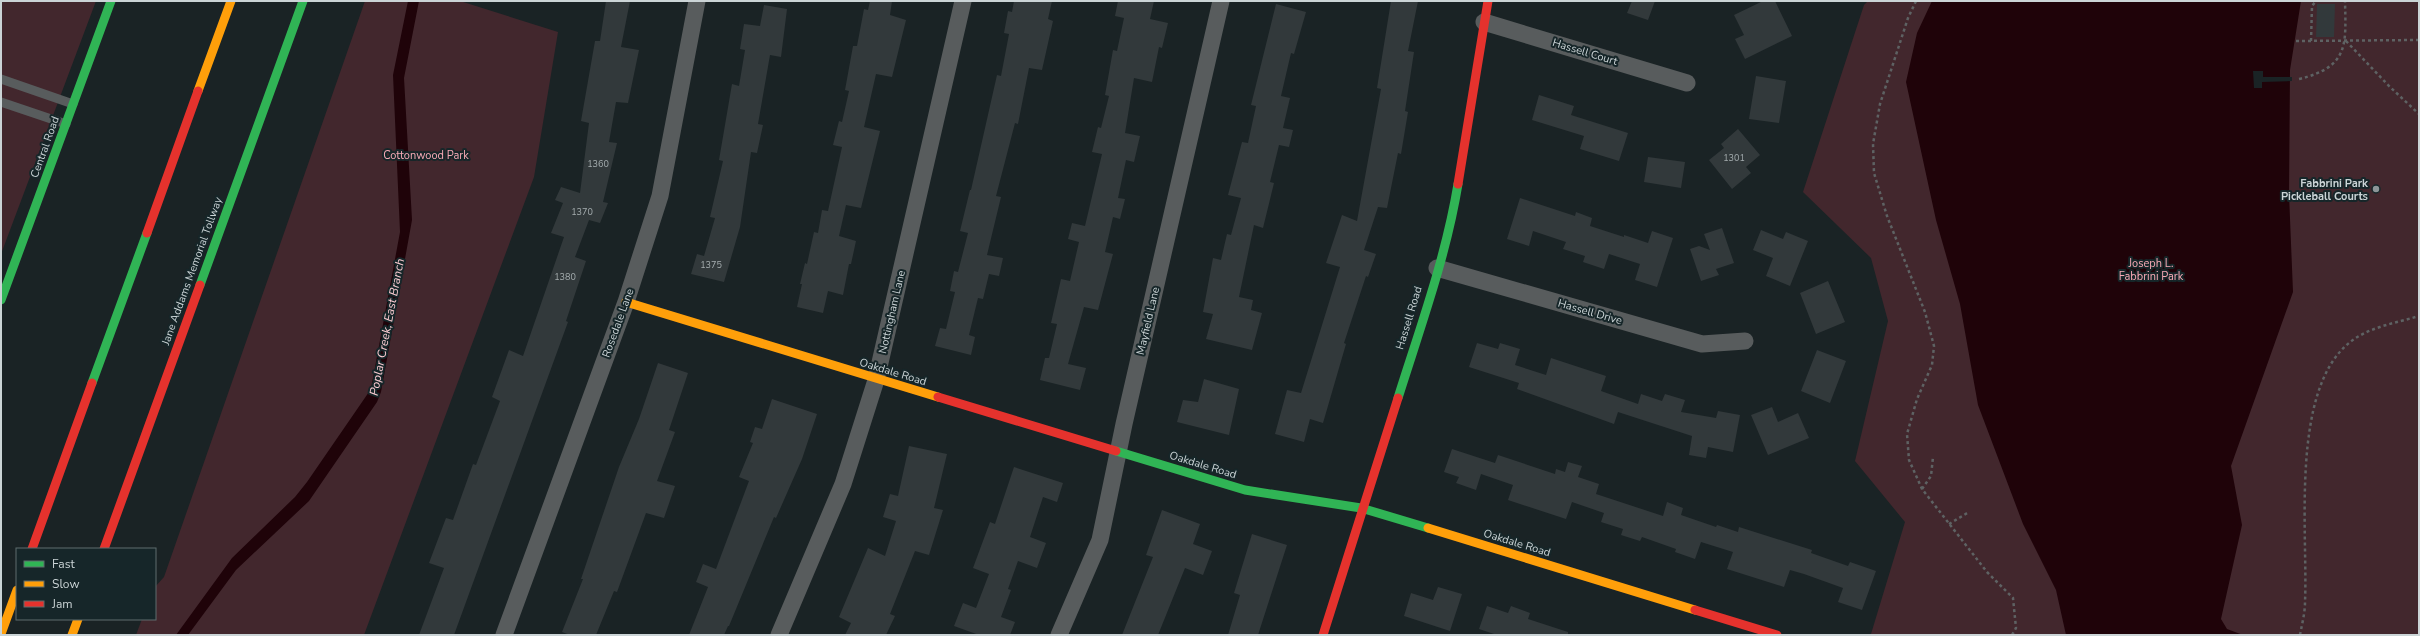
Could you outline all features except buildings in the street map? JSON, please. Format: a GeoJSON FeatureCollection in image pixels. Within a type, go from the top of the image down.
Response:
{"type":"FeatureCollection","features":[{"type":"Feature","properties":{"kind":"main road","name":"Central Road"},"geometry":{"type":"LineString","coordinates":[[1,300],[111,1]]}},
{"type":"Feature","properties":{"kind":"main road"},"geometry":{"type":"LineString","coordinates":[[32,548],[231,1]]}},
{"type":"Feature","properties":{"kind":"main road","name":"Jane Addams Memorial Tollway"},"geometry":{"type":"LineString","coordinates":[[104,548],[304,1]]}},
{"type":"Feature","properties":{"kind":"main road","name":"Hassell Road"},"geometry":{"type":"LineString","coordinates":[[1323,635],[1361,508],[1423,318],[1454,207],[1488,1]]}},
{"type":"Feature","properties":{"kind":"main road","name":"Oakdale Road"},"geometry":{"type":"LineString","coordinates":[[626,302],[876,380],[1118,451],[1244,490],[1361,508],[1777,635]]}},
{"type":"Feature","properties":{"kind":"main road"},"geometry":{"type":"LineString","coordinates":[[1,634],[16,593]]}},
{"type":"Feature","properties":{"kind":"main road"},"geometry":{"type":"LineString","coordinates":[[72,635],[78,620]]}},
{"type":"Feature","properties":{"kind":"street","name":"Rosedale Lane"},"geometry":{"type":"LineString","coordinates":[[504,635],[626,302],[660,196],[698,1]]}},
{"type":"Feature","properties":{"kind":"street","name":"Nottingham Lane"},"geometry":{"type":"LineString","coordinates":[[779,635],[842,484],[876,380],[963,1]]}},
{"type":"Feature","properties":{"kind":"street","name":"Mayfield Lane"},"geometry":{"type":"LineString","coordinates":[[1059,635],[1100,540],[1118,451],[1222,1]]}},
{"type":"Feature","properties":{"kind":"street","name":"Hassell Court"},"geometry":{"type":"LineString","coordinates":[[1484,22],[1687,83]]}},
{"type":"Feature","properties":{"kind":"street","name":"Hassell Drive"},"geometry":{"type":"LineString","coordinates":[[1437,268],[1702,344],[1745,341]]}},
{"type":"Feature","properties":{"kind":"lane"},"geometry":{"type":"LineString","coordinates":[[1,79],[73,104]]}},
{"type":"Feature","properties":{"kind":"lane"},"geometry":{"type":"LineString","coordinates":[[1,102],[66,124]]}},
{"type":"Feature","properties":{"kind":"path"},"geometry":{"type":"LineString","coordinates":[[1916,1],[1908,18],[1880,104],[1873,144],[1874,173],[1887,216],[1925,312],[1934,346],[1932,365],[1917,399],[1907,434],[1909,460],[1922,489],[1987,572],[2013,598],[2016,628],[2012,635]]}},
{"type":"Feature","properties":{"kind":"path"},"geometry":{"type":"LineString","coordinates":[[2311,41],[2312,6],[2316,1]]}},
{"type":"Feature","properties":{"kind":"path"},"geometry":{"type":"LineString","coordinates":[[2300,79],[2320,74],[2332,67],[2346,41],[2344,1]]}},
{"type":"Feature","properties":{"kind":"path"},"geometry":{"type":"LineString","coordinates":[[2296,41],[2419,40]]}},
{"type":"Feature","properties":{"kind":"path"},"geometry":{"type":"LineString","coordinates":[[2346,41],[2390,87],[2419,114]]}},
{"type":"Feature","properties":{"kind":"path"},"geometry":{"type":"LineString","coordinates":[[2300,635],[2305,604],[2305,474],[2311,422],[2322,383],[2333,358],[2349,343],[2365,332],[2419,316]]}},
{"type":"Feature","properties":{"kind":"path"},"geometry":{"type":"LineString","coordinates":[[1922,489],[1931,476],[1933,457]]}},
{"type":"Feature","properties":{"kind":"path"},"geometry":{"type":"LineString","coordinates":[[1949,524],[1969,512]]}},
{"type":"Feature","properties":{"kind":"green space"},"geometry":{"type":"Polygon","coordinates":[[[1,1],[96,1],[1,254],[1,1]]]}},
{"type":"Feature","properties":{"kind":"green space","name":"Cottonwood Park"},"geometry":{"type":"Polygon","coordinates":[[[365,1],[460,1],[558,32],[534,177],[364,635],[136,635],[142,620],[156,620],[156,586],[164,577],[365,1]]]}},
{"type":"Feature","properties":{"kind":"green space","name":"Joseph L. Fabbrini Park"},"geometry":{"type":"Polygon","coordinates":[[[1868,1],[2419,1],[2419,635],[1871,634],[1905,522],[1855,461],[1888,321],[1871,258],[1803,192],[1864,5],[1868,1]]]}},
{"type":"Feature","properties":{"kind":"water","name":"Poplar Creek, East Branch"},"geometry":{"type":"Polygon","coordinates":[[[408,1],[419,1],[404,78],[412,220],[381,392],[377,402],[309,501],[236,570],[188,635],[176,635],[232,558],[295,497],[307,482],[371,389],[400,232],[393,75],[408,1]]]}},
{"type":"Feature","properties":{"kind":"water"},"geometry":{"type":"Polygon","coordinates":[[[1932,1],[2301,1],[2290,70],[2289,194],[2293,292],[2231,466],[2242,525],[2221,619],[2227,629],[2243,635],[2066,635],[2056,590],[2023,524],[1978,405],[1960,304],[1936,220],[1906,82],[1917,33],[1932,1]]]}},
{"type":"Feature","properties":{"kind":"pier"},"geometry":{"type":"Polygon","coordinates":[[[2253,71],[2263,71],[2263,77],[2292,77],[2292,81],[2262,82],[2262,88],[2254,88],[2253,71]]]}},
{"type":"Feature","properties":{"kind":"traffic: fast"},"geometry":{"type":"LineString","coordinates":[[1,300],[111,1]]}},
{"type":"Feature","properties":{"kind":"traffic: fast"},"geometry":{"type":"LineString","coordinates":[[200,285],[303,1]]}},
{"type":"Feature","properties":{"kind":"traffic: fast"},"geometry":{"type":"LineString","coordinates":[[1398,398],[1440,265],[1458,184]]}},
{"type":"Feature","properties":{"kind":"traffic: fast"},"geometry":{"type":"LineString","coordinates":[[92,383],[147,233]]}},
{"type":"Feature","properties":{"kind":"traffic: fast"},"geometry":{"type":"LineString","coordinates":[[1116,451],[1245,490],[1361,508],[1428,528]]}},
{"type":"Feature","properties":{"kind":"traffic: slow"},"geometry":{"type":"LineString","coordinates":[[198,91],[231,1]]}},
{"type":"Feature","properties":{"kind":"traffic: slow"},"geometry":{"type":"LineString","coordinates":[[626,302],[938,397]]}},
{"type":"Feature","properties":{"kind":"traffic: slow"},"geometry":{"type":"LineString","coordinates":[[1428,528],[1695,610]]}},
{"type":"Feature","properties":{"kind":"traffic: slow"},"geometry":{"type":"LineString","coordinates":[[1,634],[16,593]]}},
{"type":"Feature","properties":{"kind":"traffic: slow"},"geometry":{"type":"LineString","coordinates":[[72,635],[78,620]]}},
{"type":"Feature","properties":{"kind":"traffic: jam"},"geometry":{"type":"LineString","coordinates":[[1458,184],[1488,1]]}},
{"type":"Feature","properties":{"kind":"traffic: jam"},"geometry":{"type":"LineString","coordinates":[[147,233],[198,91]]}},
{"type":"Feature","properties":{"kind":"traffic: jam"},"geometry":{"type":"LineString","coordinates":[[104,548],[200,285]]}},
{"type":"Feature","properties":{"kind":"traffic: jam"},"geometry":{"type":"LineString","coordinates":[[32,548],[92,383]]}},
{"type":"Feature","properties":{"kind":"traffic: jam"},"geometry":{"type":"LineString","coordinates":[[938,397],[1116,451]]}},
{"type":"Feature","properties":{"kind":"traffic: jam"},"geometry":{"type":"LineString","coordinates":[[1323,635],[1398,398]]}},
{"type":"Feature","properties":{"kind":"traffic: jam"},"geometry":{"type":"LineString","coordinates":[[1695,610],[1777,635]]}},
{"type":"Feature","properties":{"kind":"place","name":"Fabbrini Park Pickleball Courts"},"geometry":{"type":"Point","coordinates":[2376,189]}}]}
